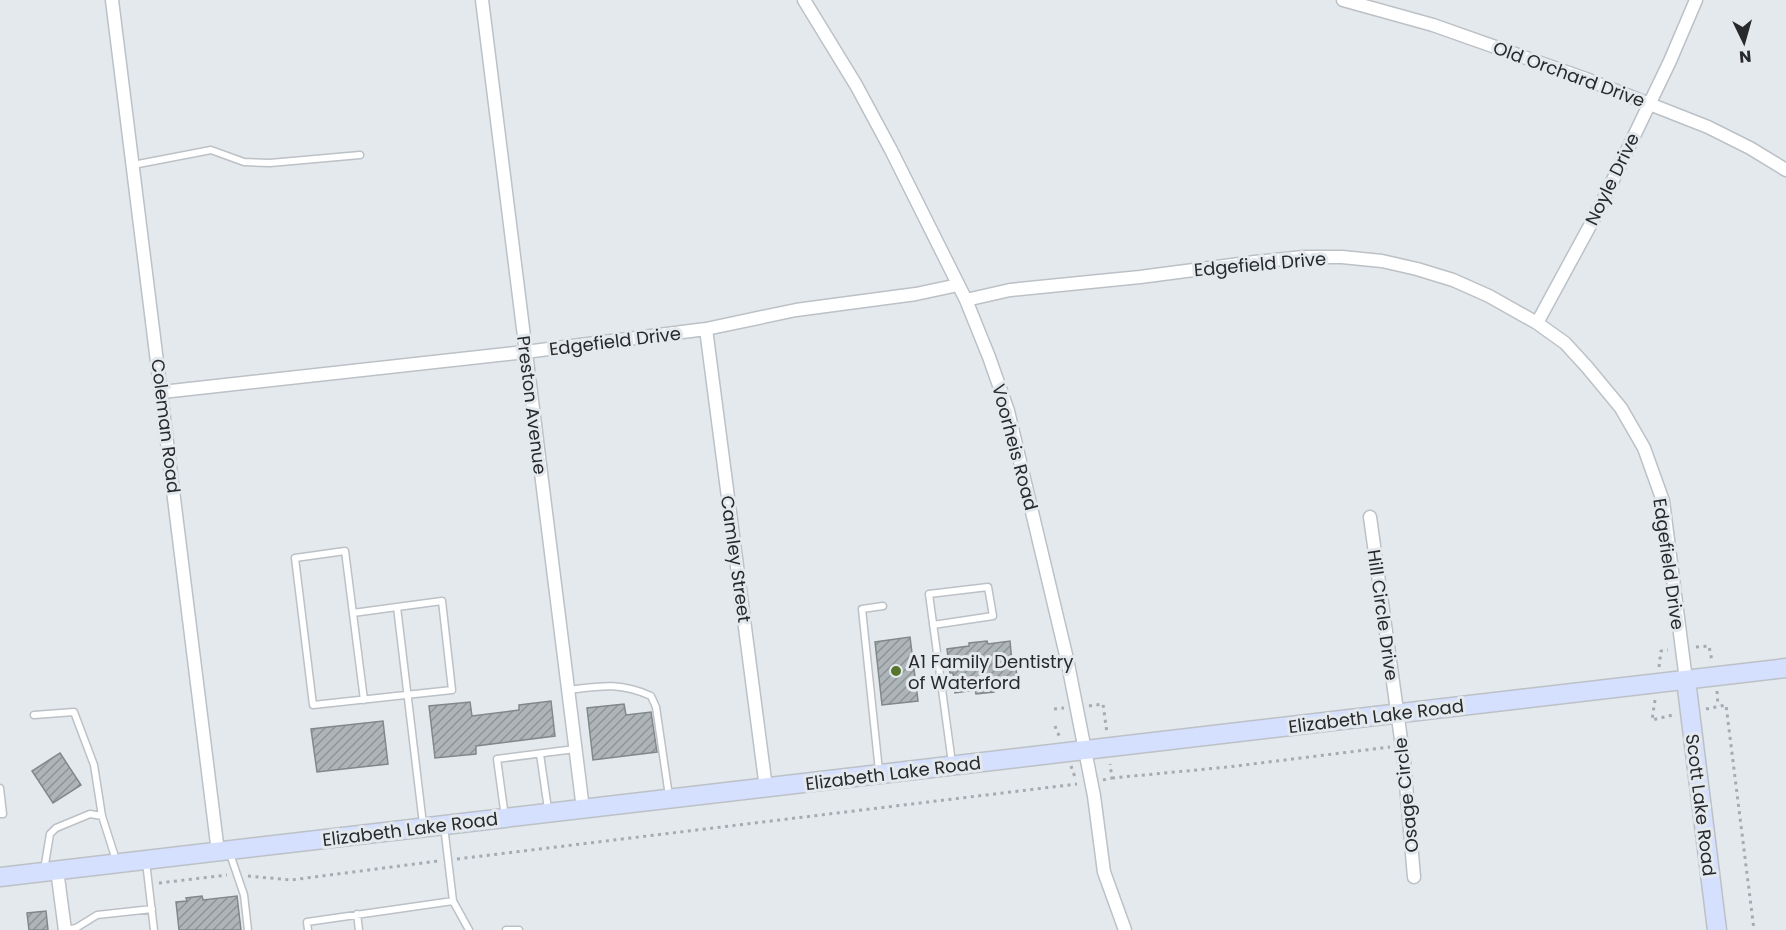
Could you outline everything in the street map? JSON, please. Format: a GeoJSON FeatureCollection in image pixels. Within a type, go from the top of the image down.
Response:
{"type":"FeatureCollection","features":[{"type":"Feature","properties":{"kind":"main road","name":"Elizabeth Lake Road"},"geometry":{"type":"LineString","coordinates":[[0,877],[1786,668]]}},
{"type":"Feature","properties":{"kind":"main road","name":"Scott Lake Road"},"geometry":{"type":"LineString","coordinates":[[1686,680],[1717,930]]}},
{"type":"Feature","properties":{"kind":"street","name":"Coleman Road"},"geometry":{"type":"LineString","coordinates":[[112,0],[223,851]]}},
{"type":"Feature","properties":{"kind":"street","name":"Preston Avenue"},"geometry":{"type":"LineString","coordinates":[[482,0],[583,809]]}},
{"type":"Feature","properties":{"kind":"street","name":"Voorheis Road"},"geometry":{"type":"LineString","coordinates":[[804,0],[856,86],[891,150],[966,300],[1008,411],[1051,587],[1085,750],[1094,796],[1104,872],[1125,930]]}},
{"type":"Feature","properties":{"kind":"street","name":"Old Orchard Drive"},"geometry":{"type":"LineString","coordinates":[[1343,0],[1422,22],[1586,79],[1708,126],[1786,170]]}},
{"type":"Feature","properties":{"kind":"street","name":"Noyle Drive"},"geometry":{"type":"LineString","coordinates":[[1537,323],[1599,208],[1670,61],[1696,0]]}},
{"type":"Feature","properties":{"kind":"street","name":"Edgefield Drive"},"geometry":{"type":"LineString","coordinates":[[966,300],[1010,290],[1303,257],[1342,257],[1391,263],[1453,280],[1489,296],[1537,323],[1565,344],[1621,408],[1644,448],[1663,501],[1686,680]]}},
{"type":"Feature","properties":{"kind":"street","name":"Edgefield Drive"},"geometry":{"type":"LineString","coordinates":[[162,392],[525,352],[706,329],[819,306],[916,294],[958,285]]}},
{"type":"Feature","properties":{"kind":"street","name":"Camley Street"},"geometry":{"type":"LineString","coordinates":[[706,329],[766,788]]}},
{"type":"Feature","properties":{"kind":"street","name":"Hill Circle Drive"},"geometry":{"type":"LineString","coordinates":[[1370,517],[1397,714]]}},
{"type":"Feature","properties":{"kind":"street","name":"Osage Circle"},"geometry":{"type":"LineString","coordinates":[[1397,714],[1414,877]]}},
{"type":"Feature","properties":{"kind":"street"},"geometry":{"type":"LineString","coordinates":[[50,871],[64,930]]}},
{"type":"Feature","properties":{"kind":"lane"},"geometry":{"type":"LineString","coordinates":[[132,165],[211,150],[244,162],[270,164],[360,155]]}},
{"type":"Feature","properties":{"kind":"lane"},"geometry":{"type":"LineString","coordinates":[[353,613],[442,601],[452,690],[408,696],[313,705],[295,558],[345,551],[364,700]]}},
{"type":"Feature","properties":{"kind":"lane"},"geometry":{"type":"LineString","coordinates":[[933,625],[993,616],[988,586],[929,594],[933,625],[952,766]]}},
{"type":"Feature","properties":{"kind":"lane"},"geometry":{"type":"LineString","coordinates":[[879,775],[862,609],[883,606]]}},
{"type":"Feature","properties":{"kind":"lane"},"geometry":{"type":"LineString","coordinates":[[398,607],[423,828]]}},
{"type":"Feature","properties":{"kind":"lane"},"geometry":{"type":"LineString","coordinates":[[568,690],[610,685],[631,688],[651,696],[656,707],[669,799]]}},
{"type":"Feature","properties":{"kind":"lane"},"geometry":{"type":"LineString","coordinates":[[34,715],[74,712],[94,765],[102,816],[117,863]]}},
{"type":"Feature","properties":{"kind":"lane"},"geometry":{"type":"LineString","coordinates":[[505,818],[497,759],[575,749]]}},
{"type":"Feature","properties":{"kind":"lane"},"geometry":{"type":"LineString","coordinates":[[540,753],[549,813]]}},
{"type":"Feature","properties":{"kind":"lane"},"geometry":{"type":"LineString","coordinates":[[0,788],[3,814],[0,814]]}},
{"type":"Feature","properties":{"kind":"lane"},"geometry":{"type":"LineString","coordinates":[[50,871],[50,834],[56,828],[90,813],[102,816]]}},
{"type":"Feature","properties":{"kind":"lane"},"geometry":{"type":"LineString","coordinates":[[444,825],[453,901],[469,930]]}},
{"type":"Feature","properties":{"kind":"lane"},"geometry":{"type":"LineString","coordinates":[[223,851],[238,875],[244,895],[248,930]]}},
{"type":"Feature","properties":{"kind":"lane"},"geometry":{"type":"LineString","coordinates":[[146,860],[154,930]]}},
{"type":"Feature","properties":{"kind":"lane"},"geometry":{"type":"LineString","coordinates":[[308,930],[307,922],[453,901]]}},
{"type":"Feature","properties":{"kind":"lane"},"geometry":{"type":"LineString","coordinates":[[64,930],[76,928],[97,915],[152,909]]}},
{"type":"Feature","properties":{"kind":"lane"},"geometry":{"type":"LineString","coordinates":[[357,914],[359,930]]}},
{"type":"Feature","properties":{"kind":"lane"},"geometry":{"type":"LineString","coordinates":[[506,930],[519,930]]}},
{"type":"Feature","properties":{"kind":"path"},"geometry":{"type":"LineString","coordinates":[[1719,706],[1726,705],[1754,930]]}},
{"type":"Feature","properties":{"kind":"path"},"geometry":{"type":"LineString","coordinates":[[1112,778],[1329,756],[1401,745]]}},
{"type":"Feature","properties":{"kind":"path"},"geometry":{"type":"LineString","coordinates":[[149,885],[222,875],[261,876],[291,880],[1077,784]]}},
{"type":"Feature","properties":{"kind":"building","name":"A1 Family Dentistry of Waterford"},"geometry":{"type":"Polygon","coordinates":[[[910,637],[918,701],[882,705],[875,642],[910,637]]]}},
{"type":"Feature","properties":{"kind":"building"},"geometry":{"type":"Polygon","coordinates":[[[987,641],[988,644],[1010,641],[1018,685],[993,688],[994,692],[976,694],[975,690],[955,693],[947,649],[987,641]]]}},
{"type":"Feature","properties":{"kind":"building"},"geometry":{"type":"Polygon","coordinates":[[[551,701],[555,736],[476,746],[476,754],[435,758],[429,706],[470,702],[472,716],[519,710],[519,705],[551,701]]]}},
{"type":"Feature","properties":{"kind":"building"},"geometry":{"type":"Polygon","coordinates":[[[624,704],[626,715],[651,712],[657,752],[593,760],[587,708],[624,704]]]}},
{"type":"Feature","properties":{"kind":"building"},"geometry":{"type":"Polygon","coordinates":[[[383,721],[388,764],[317,772],[311,729],[383,721]]]}},
{"type":"Feature","properties":{"kind":"building"},"geometry":{"type":"Polygon","coordinates":[[[60,753],[81,785],[53,803],[32,771],[60,753]]]}},
{"type":"Feature","properties":{"kind":"building"},"geometry":{"type":"Polygon","coordinates":[[[202,896],[203,900],[237,896],[241,930],[179,930],[176,902],[202,896]]]}},
{"type":"Feature","properties":{"kind":"building"},"geometry":{"type":"Polygon","coordinates":[[[46,911],[48,930],[29,930],[27,913],[46,911]]]}},
{"type":"Feature","properties":{"kind":"place","name":"A1 Family Dentistry of Waterford"},"geometry":{"type":"Point","coordinates":[896,671]}}]}
